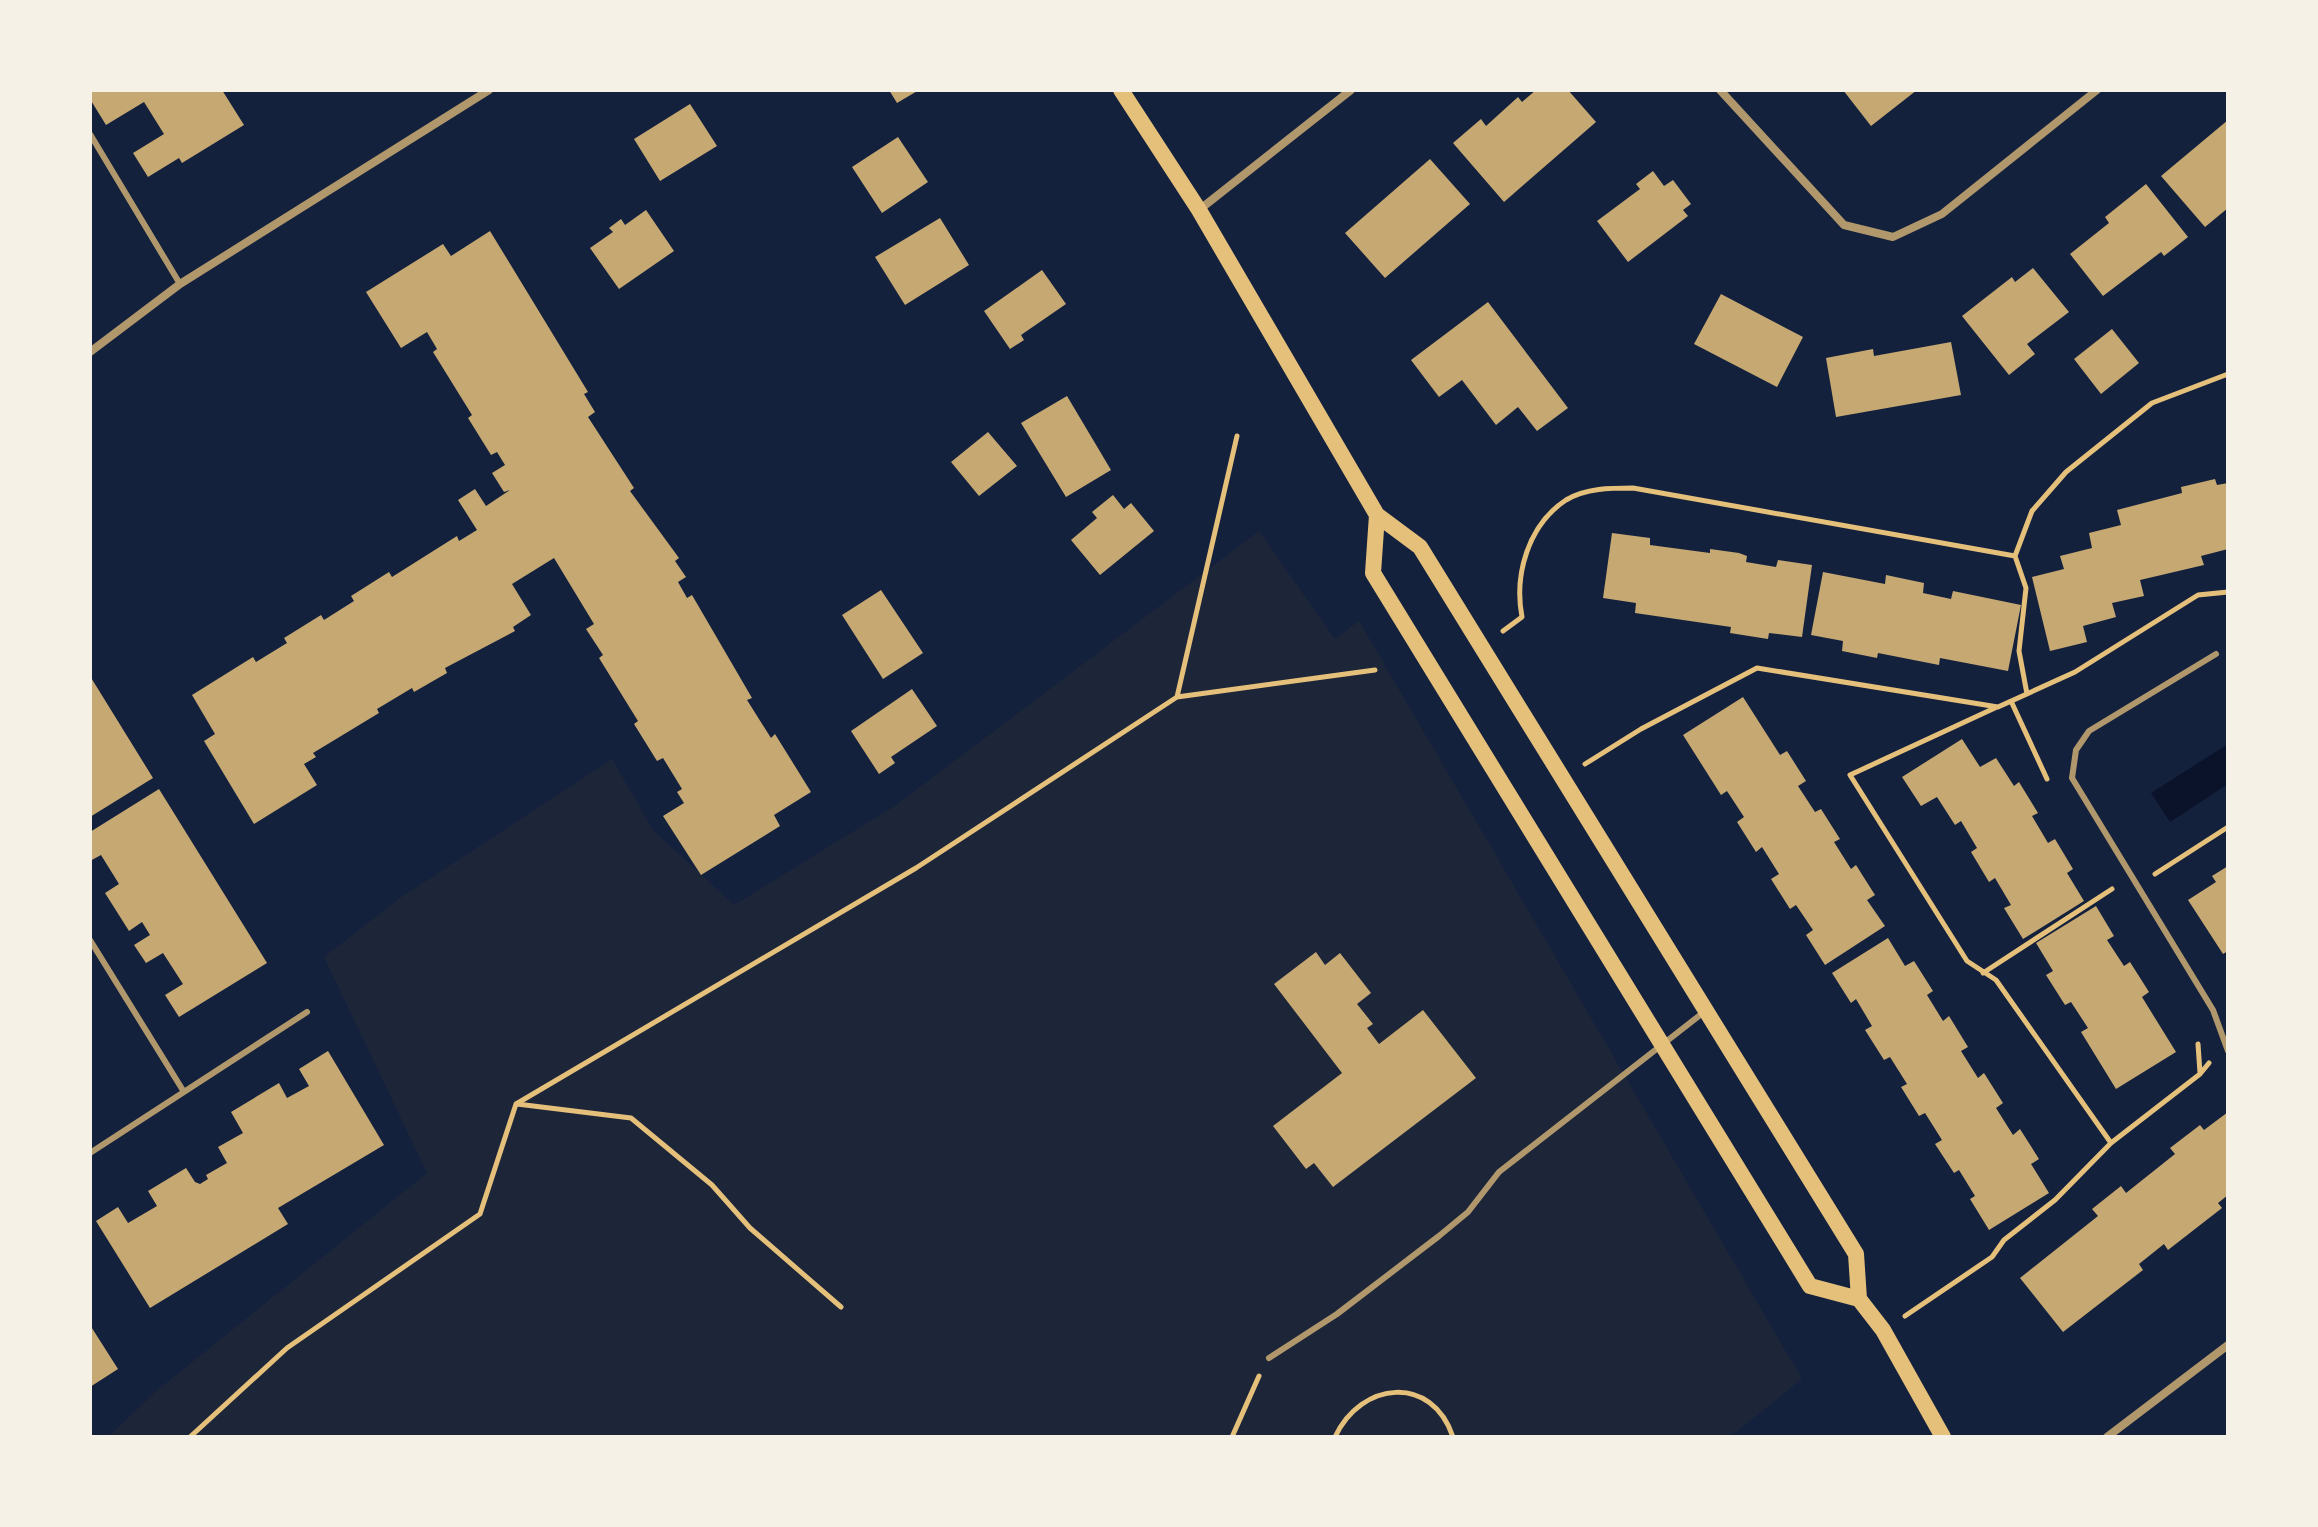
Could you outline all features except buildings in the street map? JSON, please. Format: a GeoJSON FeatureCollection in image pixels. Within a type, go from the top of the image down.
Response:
{"type":"FeatureCollection","features":[{"type":"Feature","properties":{"kind":"main road"},"geometry":{"type":"LineString","coordinates":[[1121,90],[1199,210],[1377,515],[1420,547],[1480,648],[1636,892],[1704,1012],[1856,1254],[1859,1299],[1883,1330],[1943,1437]]}},
{"type":"Feature","properties":{"kind":"main road"},"geometry":{"type":"LineString","coordinates":[[1377,515],[1373,573],[1810,1286],[1859,1299]]}},
{"type":"Feature","properties":{"kind":"street"},"geometry":{"type":"LineString","coordinates":[[90,352],[180,284],[489,90]]}},
{"type":"Feature","properties":{"kind":"street"},"geometry":{"type":"LineString","coordinates":[[1199,210],[1351,90]]}},
{"type":"Feature","properties":{"kind":"street"},"geometry":{"type":"LineString","coordinates":[[1720,90],[1844,225],[1893,237],[1942,214],[2097,90]]}},
{"type":"Feature","properties":{"kind":"street"},"geometry":{"type":"LineString","coordinates":[[2107,1437],[2228,1345]]}},
{"type":"Feature","properties":{"kind":"lane"},"geometry":{"type":"LineString","coordinates":[[90,134],[180,284]]}},
{"type":"Feature","properties":{"kind":"lane"},"geometry":{"type":"LineString","coordinates":[[2216,654],[2089,731],[2076,750],[2072,778],[2213,1010],[2226,1048]]}},
{"type":"Feature","properties":{"kind":"lane"},"geometry":{"type":"LineString","coordinates":[[90,940],[184,1092]]}},
{"type":"Feature","properties":{"kind":"lane"},"geometry":{"type":"LineString","coordinates":[[90,1153],[307,1012]]}},
{"type":"Feature","properties":{"kind":"lane"},"geometry":{"type":"LineString","coordinates":[[1269,1358],[1337,1314],[1439,1236],[1468,1212],[1499,1172],[1704,1012]]}},
{"type":"Feature","properties":{"kind":"path"},"geometry":{"type":"LineString","coordinates":[[2027,694],[2019,651],[2026,588],[2015,556],[2032,511],[2066,472],[2152,403],[2228,374]]}},
{"type":"Feature","properties":{"kind":"path"},"geometry":{"type":"LineString","coordinates":[[1177,697],[1237,436]]}},
{"type":"Feature","properties":{"kind":"path"},"geometry":{"type":"LineString","coordinates":[[1480,648],[1522,617],[1517,594],[1519,576],[1528,547],[1545,519],[1567,500],[1601,488],[1633,488],[1691,496],[2015,556]]}},
{"type":"Feature","properties":{"kind":"path"},"geometry":{"type":"LineString","coordinates":[[2111,1143],[1996,980],[1967,961],[1850,775],[2075,672],[2198,595],[2228,592]]}},
{"type":"Feature","properties":{"kind":"path"},"geometry":{"type":"LineString","coordinates":[[1563,777],[1641,729],[1757,668],[1998,707]]}},
{"type":"Feature","properties":{"kind":"path"},"geometry":{"type":"LineString","coordinates":[[190,1437],[287,1348],[480,1214],[516,1104],[916,868],[1177,697],[1375,670]]}},
{"type":"Feature","properties":{"kind":"path"},"geometry":{"type":"LineString","coordinates":[[1983,973],[2113,889],[2137,885],[2228,827]]}},
{"type":"Feature","properties":{"kind":"path"},"geometry":{"type":"LineString","coordinates":[[1883,1330],[1934,1300],[1992,1257],[2004,1240],[2055,1200],[2111,1143],[2200,1074],[2226,1048]]}},
{"type":"Feature","properties":{"kind":"path"},"geometry":{"type":"LineString","coordinates":[[516,1104],[631,1118],[712,1185],[750,1228],[841,1307]]}},
{"type":"Feature","properties":{"kind":"path"},"geometry":{"type":"LineString","coordinates":[[1232,1437],[1245,1401],[1269,1358]]}},
{"type":"Feature","properties":{"kind":"path"},"geometry":{"type":"LineString","coordinates":[[1335,1437],[1345,1416],[1359,1403],[1387,1392],[1410,1394],[1435,1407],[1453,1437]]}},
{"type":"Feature","properties":{"kind":"shaded area"},"geometry":{"type":"Polygon","coordinates":[[[1259,531],[1335,639],[1359,621],[1802,1379],[1730,1437],[108,1437],[155,1392],[427,1173],[324,957],[400,898],[612,759],[653,830],[734,905],[896,805],[1259,531]]]}},
{"type":"Feature","properties":{"kind":"shaded area"},"geometry":{"type":"Polygon","coordinates":[[[2228,744],[2228,784],[2170,822],[2151,793],[2228,744]]]}}]}
